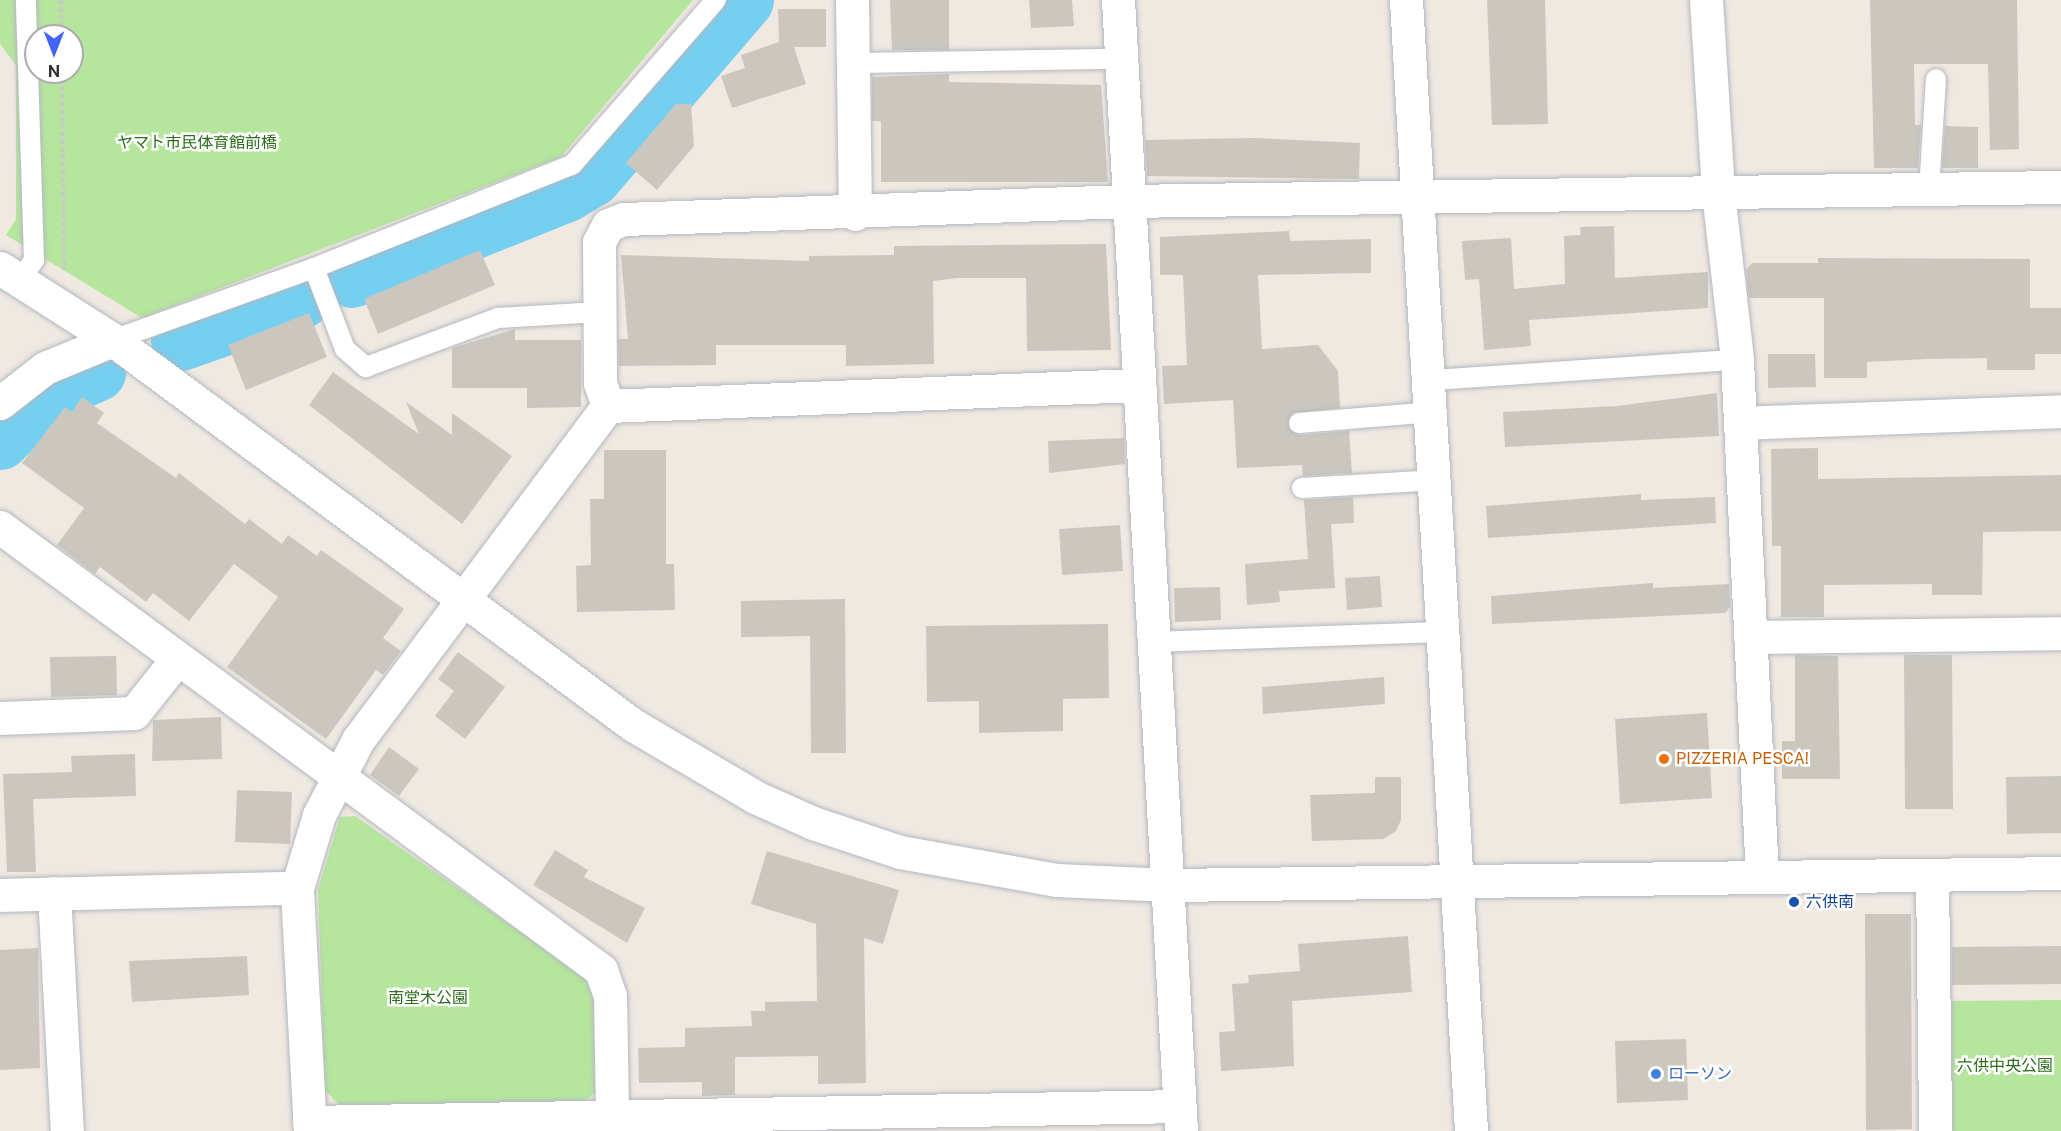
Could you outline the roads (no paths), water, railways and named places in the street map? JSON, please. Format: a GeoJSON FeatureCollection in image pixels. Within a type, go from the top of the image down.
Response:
{"type":"FeatureCollection","features":[{"type":"Feature","properties":{"kind":"street"},"geometry":{"type":"LineString","coordinates":[[852,0],[855,214]]}},
{"type":"Feature","properties":{"kind":"street"},"geometry":{"type":"LineString","coordinates":[[608,406],[465,596],[337,776],[297,888],[310,1126],[612,1116],[762,1122],[1180,1118],[1170,885],[1136,385],[1118,0]]}},
{"type":"Feature","properties":{"kind":"street"},"geometry":{"type":"LineString","coordinates":[[1406,0],[1415,199],[1432,380],[1438,480],[1456,880],[1472,1131]]}},
{"type":"Feature","properties":{"kind":"street"},"geometry":{"type":"LineString","coordinates":[[1706,0],[1718,192],[1737,360],[1762,876]]}},
{"type":"Feature","properties":{"kind":"street"},"geometry":{"type":"LineString","coordinates":[[608,406],[600,384],[599,242],[601,232],[615,222],[855,214],[1126,201],[1415,199],[1718,192],[2061,188]]}},
{"type":"Feature","properties":{"kind":"street"},"geometry":{"type":"LineString","coordinates":[[10,275],[113,340],[465,596],[633,725],[697,766],[813,823],[965,867],[1057,880],[1170,885],[2061,873]]}},
{"type":"Feature","properties":{"kind":"street"},"geometry":{"type":"LineString","coordinates":[[0,403],[45,368],[113,340]]}},
{"type":"Feature","properties":{"kind":"street"},"geometry":{"type":"LineString","coordinates":[[608,406],[1136,385]]}},
{"type":"Feature","properties":{"kind":"street"},"geometry":{"type":"LineString","coordinates":[[1740,423],[2061,411]]}},
{"type":"Feature","properties":{"kind":"street"},"geometry":{"type":"LineString","coordinates":[[0,527],[601,970],[610,996],[612,1116]]}},
{"type":"Feature","properties":{"kind":"street"},"geometry":{"type":"LineString","coordinates":[[1750,637],[2061,633]]}},
{"type":"Feature","properties":{"kind":"street"},"geometry":{"type":"LineString","coordinates":[[0,718],[134,713],[177,659]]}},
{"type":"Feature","properties":{"kind":"street"},"geometry":{"type":"LineString","coordinates":[[1932,876],[1935,1131]]}},
{"type":"Feature","properties":{"kind":"street"},"geometry":{"type":"LineString","coordinates":[[0,895],[297,888]]}},
{"type":"Feature","properties":{"kind":"street"},"geometry":{"type":"LineString","coordinates":[[54,893],[67,1131]]}},
{"type":"Feature","properties":{"kind":"lane"},"geometry":{"type":"LineString","coordinates":[[10,275],[34,260],[26,0]]}},
{"type":"Feature","properties":{"kind":"lane"},"geometry":{"type":"LineString","coordinates":[[113,340],[314,268],[573,165],[716,0]]}},
{"type":"Feature","properties":{"kind":"lane"},"geometry":{"type":"LineString","coordinates":[[853,63],[1122,59]]}},
{"type":"Feature","properties":{"kind":"lane"},"geometry":{"type":"LineString","coordinates":[[1929,190],[1936,79]]}},
{"type":"Feature","properties":{"kind":"lane"},"geometry":{"type":"LineString","coordinates":[[314,268],[345,349],[366,367],[507,315],[599,312]]}},
{"type":"Feature","properties":{"kind":"lane"},"geometry":{"type":"LineString","coordinates":[[1432,380],[1737,360]]}},
{"type":"Feature","properties":{"kind":"lane"},"geometry":{"type":"LineString","coordinates":[[1299,423],[1434,412]]}},
{"type":"Feature","properties":{"kind":"lane"},"geometry":{"type":"LineString","coordinates":[[1302,488],[1438,480]]}},
{"type":"Feature","properties":{"kind":"lane"},"geometry":{"type":"LineString","coordinates":[[1154,642],[1446,632]]}},
{"type":"Feature","properties":{"kind":"waterway"},"geometry":{"type":"LineString","coordinates":[[352,278],[565,193],[592,177],[744,0]]}},
{"type":"Feature","properties":{"kind":"waterway"},"geometry":{"type":"LineString","coordinates":[[181,341],[301,299]]}},
{"type":"Feature","properties":{"kind":"waterway"},"geometry":{"type":"LineString","coordinates":[[0,440],[46,394],[96,372]]}},
{"type":"Feature","properties":{"kind":"place","name":"PIZZERIA PESCA!"},"geometry":{"type":"Point","coordinates":[1664,759]}},
{"type":"Feature","properties":{"kind":"place","name":"六供南"},"geometry":{"type":"Point","coordinates":[1794,902]}},
{"type":"Feature","properties":{"kind":"place","name":"ローソン"},"geometry":{"type":"Point","coordinates":[1656,1074]}},
{"type":"Feature","properties":{"kind":"park label","name":"ヤマト市民体育館前橋"},"geometry":{"type":"Point","coordinates":[197,143]}},
{"type":"Feature","properties":{"kind":"park label","name":"南堂木公園"},"geometry":{"type":"Point","coordinates":[428,998]}},
{"type":"Feature","properties":{"kind":"park label","name":"六供中央公園"},"geometry":{"type":"Point","coordinates":[2005,1066]}}]}
